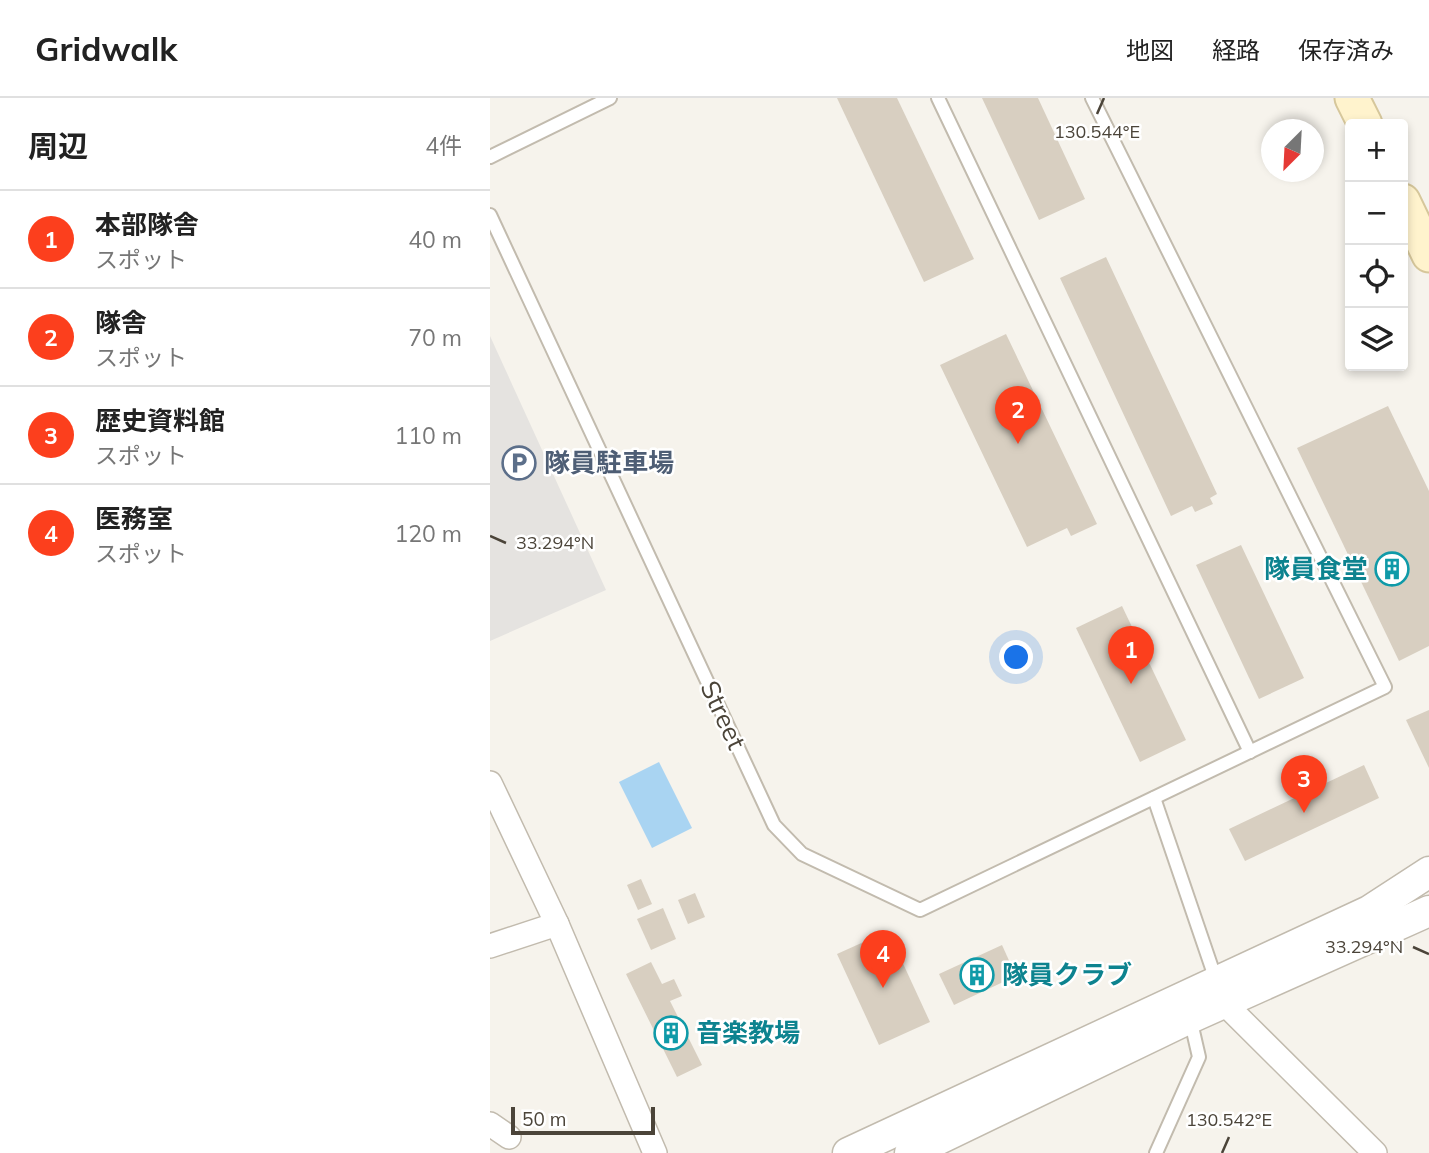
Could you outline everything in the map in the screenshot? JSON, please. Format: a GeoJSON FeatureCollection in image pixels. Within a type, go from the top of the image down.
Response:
{"type":"FeatureCollection","features":[{"type":"Feature","properties":{"kind":"main road"},"geometry":{"type":"LineString","coordinates":[[1352,98],[1362,119]]}},
{"type":"Feature","properties":{"kind":"main road"},"geometry":{"type":"LineString","coordinates":[[1408,211],[1429,255]]}},
{"type":"Feature","properties":{"kind":"street"},"geometry":{"type":"LineString","coordinates":[[490,783],[556,924],[655,1153]]}},
{"type":"Feature","properties":{"kind":"street"},"geometry":{"type":"LineString","coordinates":[[910,1153],[1190,1018],[1220,993],[1368,911],[1429,872]]}},
{"type":"Feature","properties":{"kind":"street"},"geometry":{"type":"LineString","coordinates":[[848,1153],[1220,993],[1429,911]]}},
{"type":"Feature","properties":{"kind":"street"},"geometry":{"type":"LineString","coordinates":[[490,946],[556,924]]}},
{"type":"Feature","properties":{"kind":"street"},"geometry":{"type":"LineString","coordinates":[[1220,993],[1375,1153]]}},
{"type":"Feature","properties":{"kind":"lane"},"geometry":{"type":"LineString","coordinates":[[490,157],[610,98]]}},
{"type":"Feature","properties":{"kind":"lane"},"geometry":{"type":"LineString","coordinates":[[938,98],[1250,752]]}},
{"type":"Feature","properties":{"kind":"lane"},"geometry":{"type":"LineString","coordinates":[[1092,98],[1385,687],[1154,798],[1220,993]]}},
{"type":"Feature","properties":{"kind":"lane","name":"Street"},"geometry":{"type":"LineString","coordinates":[[490,215],[774,825],[802,854],[920,910],[1154,798]]}},
{"type":"Feature","properties":{"kind":"lane"},"geometry":{"type":"LineString","coordinates":[[1156,1153],[1199,1057],[1190,1018]]}},
{"type":"Feature","properties":{"kind":"shaded area","name":"隊員駐車場"},"geometry":{"type":"Polygon","coordinates":[[[490,336],[606,590],[490,641],[490,336]]]}},
{"type":"Feature","properties":{"kind":"water"},"geometry":{"type":"Polygon","coordinates":[[[659,762],[692,828],[652,848],[619,782],[659,762]]]}},
{"type":"Feature","properties":{"kind":"building"},"geometry":{"type":"Polygon","coordinates":[[[837,98],[897,98],[974,259],[924,282],[837,98]]]}},
{"type":"Feature","properties":{"kind":"building"},"geometry":{"type":"Polygon","coordinates":[[[982,98],[1038,98],[1085,199],[1039,220],[982,98]]]}},
{"type":"Feature","properties":{"kind":"building"},"geometry":{"type":"Polygon","coordinates":[[[1106,257],[1217,494],[1210,498],[1213,504],[1195,512],[1192,506],[1171,516],[1060,278],[1106,257]]]}},
{"type":"Feature","properties":{"kind":"building"},"geometry":{"type":"Polygon","coordinates":[[[1006,334],[1097,524],[1071,536],[1067,528],[1027,547],[940,365],[1006,334]]]}},
{"type":"Feature","properties":{"kind":"building","name":"隊員食堂"},"geometry":{"type":"Polygon","coordinates":[[[1388,406],[1429,491],[1429,646],[1399,661],[1297,448],[1388,406]]]}},
{"type":"Feature","properties":{"kind":"building"},"geometry":{"type":"Polygon","coordinates":[[[1241,545],[1304,678],[1259,699],[1196,565],[1241,545]]]}},
{"type":"Feature","properties":{"kind":"building"},"geometry":{"type":"Polygon","coordinates":[[[1122,606],[1186,740],[1140,762],[1076,628],[1122,606]]]}},
{"type":"Feature","properties":{"kind":"building"},"geometry":{"type":"Polygon","coordinates":[[[1429,710],[1429,768],[1406,720],[1429,710]]]}},
{"type":"Feature","properties":{"kind":"building"},"geometry":{"type":"Polygon","coordinates":[[[1364,765],[1379,798],[1245,861],[1229,829],[1364,765]]]}},
{"type":"Feature","properties":{"kind":"building"},"geometry":{"type":"Polygon","coordinates":[[[641,879],[652,904],[638,910],[627,885],[641,879]]]}},
{"type":"Feature","properties":{"kind":"building"},"geometry":{"type":"Polygon","coordinates":[[[695,893],[705,917],[688,924],[678,900],[695,893]]]}},
{"type":"Feature","properties":{"kind":"building"},"geometry":{"type":"Polygon","coordinates":[[[663,908],[676,939],[651,950],[637,919],[663,908]]]}},
{"type":"Feature","properties":{"kind":"building"},"geometry":{"type":"Polygon","coordinates":[[[888,931],[930,1022],[879,1045],[837,954],[888,931]]]}},
{"type":"Feature","properties":{"kind":"building","name":"隊員クラブ"},"geometry":{"type":"Polygon","coordinates":[[[1002,945],[1016,976],[954,1005],[939,974],[1002,945]]]}},
{"type":"Feature","properties":{"kind":"building","name":"音楽教場"},"geometry":{"type":"Polygon","coordinates":[[[651,962],[662,984],[674,979],[682,996],[670,1001],[702,1065],[677,1077],[626,974],[651,962]]]}},
{"type":"Feature","properties":{"kind":"place","name":"隊舎"},"geometry":{"type":"Point","coordinates":[1018,444]}},
{"type":"Feature","properties":{"kind":"place","name":"隊員駐車場"},"geometry":{"type":"Point","coordinates":[519,463]}},
{"type":"Feature","properties":{"kind":"place","name":"隊員食堂"},"geometry":{"type":"Point","coordinates":[1392,569]}},
{"type":"Feature","properties":{"kind":"place","name":"本部隊舎"},"geometry":{"type":"Point","coordinates":[1131,684]}},
{"type":"Feature","properties":{"kind":"place","name":"歴史資料館"},"geometry":{"type":"Point","coordinates":[1304,813]}},
{"type":"Feature","properties":{"kind":"place","name":"隊員クラブ"},"geometry":{"type":"Point","coordinates":[977,975]}},
{"type":"Feature","properties":{"kind":"place","name":"医務室"},"geometry":{"type":"Point","coordinates":[883,988]}},
{"type":"Feature","properties":{"kind":"place","name":"音楽教場"},"geometry":{"type":"Point","coordinates":[671,1033]}}]}
